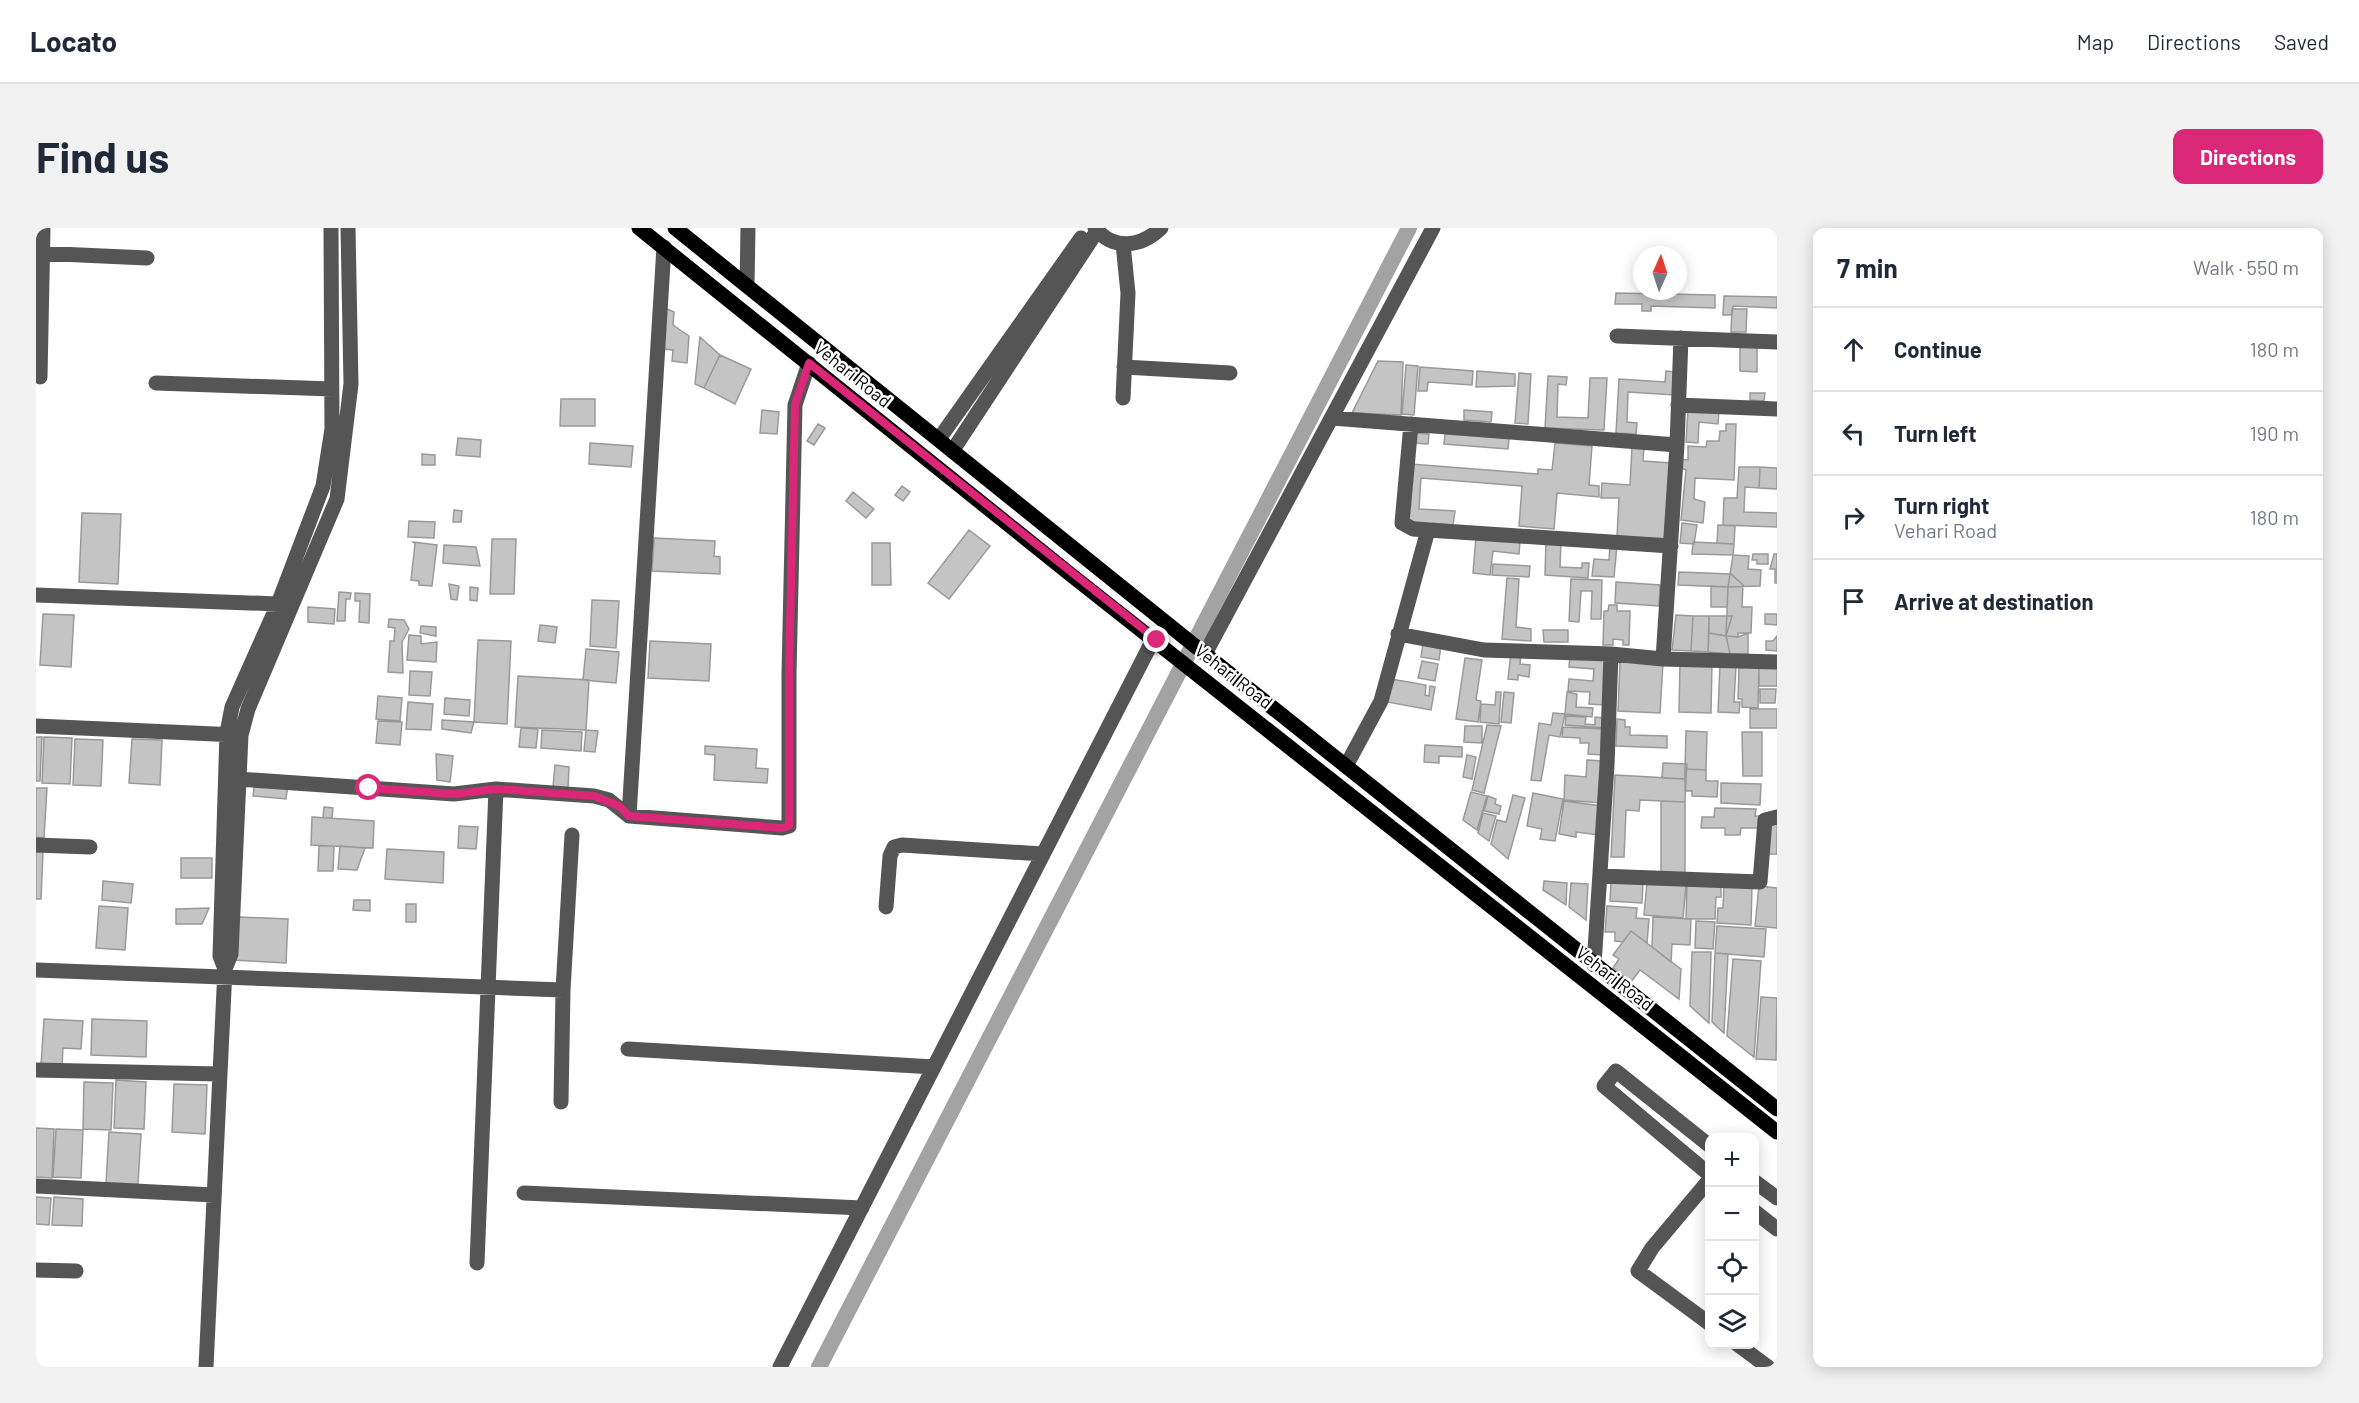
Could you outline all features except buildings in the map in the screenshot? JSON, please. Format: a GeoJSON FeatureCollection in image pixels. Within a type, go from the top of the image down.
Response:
{"type":"FeatureCollection","features":[{"type":"Feature","properties":{"kind":"main road","name":"Vehari Road"},"geometry":{"type":"LineString","coordinates":[[639,228],[1777,1132]]}},
{"type":"Feature","properties":{"kind":"main road","name":"Vehari Road"},"geometry":{"type":"LineString","coordinates":[[675,228],[1777,1109]]}},
{"type":"Feature","properties":{"kind":"street"},"geometry":{"type":"LineString","coordinates":[[40,377],[39,253],[43,228]]}},
{"type":"Feature","properties":{"kind":"street"},"geometry":{"type":"LineString","coordinates":[[224,973],[231,954],[238,779],[232,707],[278,604],[323,486],[332,429],[331,228]]}},
{"type":"Feature","properties":{"kind":"street"},"geometry":{"type":"LineString","coordinates":[[206,1367],[224,973],[220,956],[234,734],[248,709],[337,499],[351,384],[348,228]]}},
{"type":"Feature","properties":{"kind":"street"},"geometry":{"type":"LineString","coordinates":[[747,286],[748,228]]}},
{"type":"Feature","properties":{"kind":"street"},"geometry":{"type":"LineString","coordinates":[[1093,229],[1111,241],[1123,244],[1138,243],[1151,237],[1161,228]]}},
{"type":"Feature","properties":{"kind":"street"},"geometry":{"type":"LineString","coordinates":[[1205,654],[1432,228]]}},
{"type":"Feature","properties":{"kind":"street"},"geometry":{"type":"LineString","coordinates":[[939,439],[1093,229]]}},
{"type":"Feature","properties":{"kind":"street"},"geometry":{"type":"LineString","coordinates":[[953,450],[1093,229]]}},
{"type":"Feature","properties":{"kind":"street"},"geometry":{"type":"LineString","coordinates":[[1123,244],[1128,293],[1123,399]]}},
{"type":"Feature","properties":{"kind":"street"},"geometry":{"type":"LineString","coordinates":[[629,816],[663,248]]}},
{"type":"Feature","properties":{"kind":"street"},"geometry":{"type":"LineString","coordinates":[[39,253],[147,258]]}},
{"type":"Feature","properties":{"kind":"street"},"geometry":{"type":"LineString","coordinates":[[1617,336],[1777,342]]}},
{"type":"Feature","properties":{"kind":"street"},"geometry":{"type":"LineString","coordinates":[[1663,659],[1677,445],[1681,339]]}},
{"type":"Feature","properties":{"kind":"street"},"geometry":{"type":"LineString","coordinates":[[238,779],[454,794],[496,789],[594,796],[619,806],[629,816],[782,828],[789,826],[789,674],[795,405],[809,363]]}},
{"type":"Feature","properties":{"kind":"street"},"geometry":{"type":"LineString","coordinates":[[1124,367],[1230,373]]}},
{"type":"Feature","properties":{"kind":"street"},"geometry":{"type":"LineString","coordinates":[[156,383],[332,389]]}},
{"type":"Feature","properties":{"kind":"street"},"geometry":{"type":"LineString","coordinates":[[1678,405],[1777,409]]}},
{"type":"Feature","properties":{"kind":"street"},"geometry":{"type":"LineString","coordinates":[[1332,418],[1677,445]]}},
{"type":"Feature","properties":{"kind":"street"},"geometry":{"type":"LineString","coordinates":[[1411,424],[1402,523],[1413,529],[1671,546]]}},
{"type":"Feature","properties":{"kind":"street"},"geometry":{"type":"LineString","coordinates":[[1346,766],[1381,701],[1398,634],[1419,570],[1428,530]]}},
{"type":"Feature","properties":{"kind":"street"},"geometry":{"type":"LineString","coordinates":[[36,595],[278,604]]}},
{"type":"Feature","properties":{"kind":"street"},"geometry":{"type":"LineString","coordinates":[[1398,634],[1484,650],[1777,662]]}},
{"type":"Feature","properties":{"kind":"street"},"geometry":{"type":"LineString","coordinates":[[780,1367],[1155,639]]}},
{"type":"Feature","properties":{"kind":"street"},"geometry":{"type":"LineString","coordinates":[[1594,965],[1607,765],[1611,654]]}},
{"type":"Feature","properties":{"kind":"street"},"geometry":{"type":"LineString","coordinates":[[36,726],[234,734]]}},
{"type":"Feature","properties":{"kind":"street"},"geometry":{"type":"LineString","coordinates":[[477,1263],[496,789]]}},
{"type":"Feature","properties":{"kind":"street"},"geometry":{"type":"LineString","coordinates":[[1600,876],[1760,882],[1765,820],[1768,817],[1777,817]]}},
{"type":"Feature","properties":{"kind":"street"},"geometry":{"type":"LineString","coordinates":[[561,1102],[563,990],[572,835]]}},
{"type":"Feature","properties":{"kind":"street"},"geometry":{"type":"LineString","coordinates":[[36,845],[90,848]]}},
{"type":"Feature","properties":{"kind":"street"},"geometry":{"type":"LineString","coordinates":[[886,907],[890,856],[894,847],[902,845],[1043,854]]}},
{"type":"Feature","properties":{"kind":"street"},"geometry":{"type":"LineString","coordinates":[[36,970],[224,973],[563,990]]}},
{"type":"Feature","properties":{"kind":"street"},"geometry":{"type":"LineString","coordinates":[[628,1048],[934,1067]]}},
{"type":"Feature","properties":{"kind":"street"},"geometry":{"type":"LineString","coordinates":[[36,1070],[219,1074]]}},
{"type":"Feature","properties":{"kind":"street"},"geometry":{"type":"LineString","coordinates":[[1705,1142],[1616,1071],[1604,1086],[1705,1173]]}},
{"type":"Feature","properties":{"kind":"street"},"geometry":{"type":"LineString","coordinates":[[1705,1183],[1652,1248],[1638,1271],[1705,1320]]}},
{"type":"Feature","properties":{"kind":"street"},"geometry":{"type":"LineString","coordinates":[[1759,1184],[1777,1198]]}},
{"type":"Feature","properties":{"kind":"street"},"geometry":{"type":"LineString","coordinates":[[36,1186],[214,1195]]}},
{"type":"Feature","properties":{"kind":"street"},"geometry":{"type":"LineString","coordinates":[[524,1193],[862,1208]]}},
{"type":"Feature","properties":{"kind":"street"},"geometry":{"type":"LineString","coordinates":[[1759,1214],[1777,1229]]}},
{"type":"Feature","properties":{"kind":"street"},"geometry":{"type":"LineString","coordinates":[[36,1270],[76,1271]]}},
{"type":"Feature","properties":{"kind":"street"},"geometry":{"type":"LineString","coordinates":[[1744,1349],[1768,1367]]}},
{"type":"Feature","properties":{"kind":"waterway"},"geometry":{"type":"LineString","coordinates":[[819,1367],[1409,228]]}},
{"type":"Feature","properties":{"kind":"route"},"geometry":{"type":"LineString","coordinates":[[369,788],[454,794],[496,789],[594,796],[609,800],[629,816],[782,828],[789,826],[791,818],[789,674],[795,405],[809,363],[1075,578],[1157,640]]}}]}
